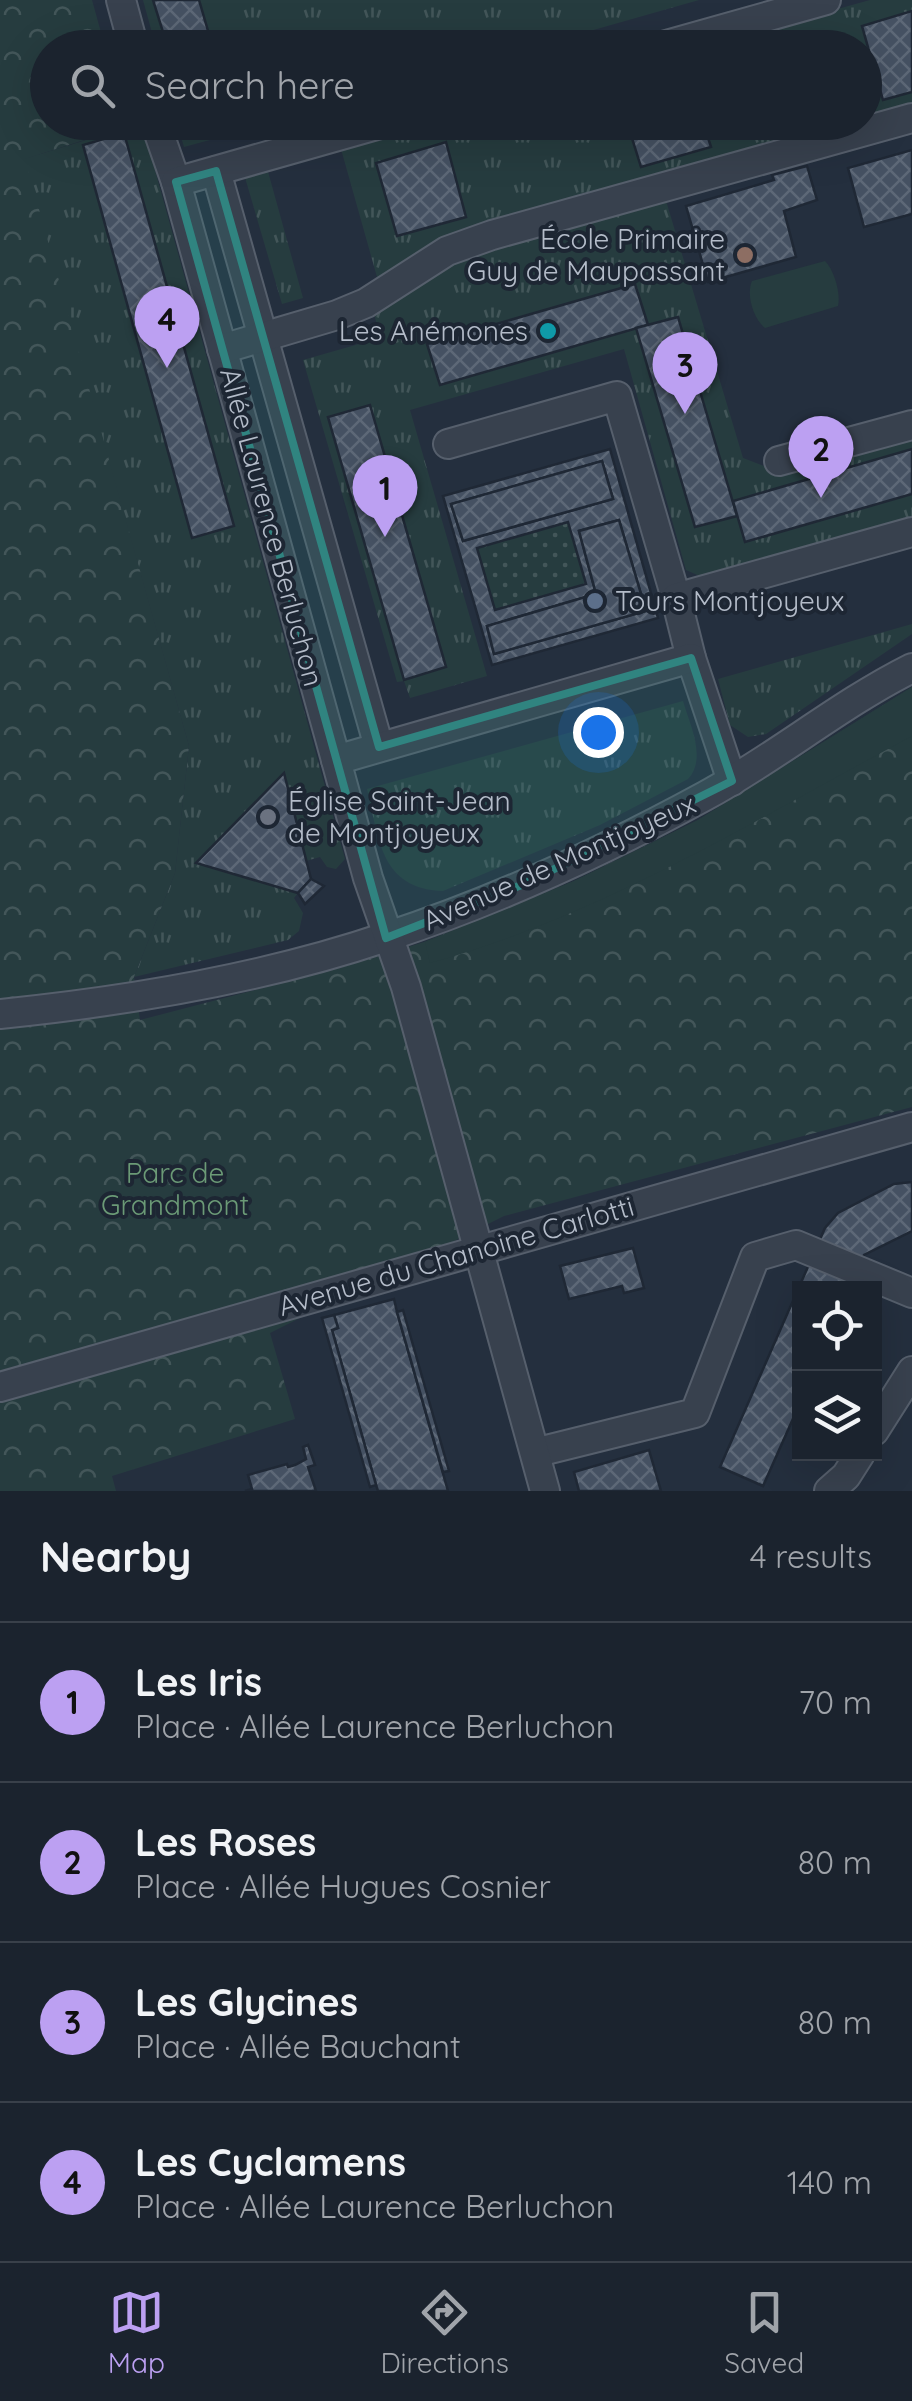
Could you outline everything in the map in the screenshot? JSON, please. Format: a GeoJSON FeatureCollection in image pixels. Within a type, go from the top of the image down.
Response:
{"type":"FeatureCollection","features":[{"type":"Feature","properties":{"kind":"street"},"geometry":{"type":"LineString","coordinates":[[122,0],[130,30]]}},
{"type":"Feature","properties":{"kind":"street"},"geometry":{"type":"LineString","coordinates":[[720,30],[826,0]]}},
{"type":"Feature","properties":{"kind":"street"},"geometry":{"type":"LineString","coordinates":[[882,126],[912,118]]}},
{"type":"Feature","properties":{"kind":"street","name":"Allée Laurence Berluchon"},"geometry":{"type":"LineString","coordinates":[[161,140],[386,938],[406,987],[545,1491]]}},
{"type":"Feature","properties":{"kind":"street"},"geometry":{"type":"LineString","coordinates":[[176,182],[323,140]]}},
{"type":"Feature","properties":{"kind":"street"},"geometry":{"type":"LineString","coordinates":[[222,349],[366,303],[447,250],[834,140]]}},
{"type":"Feature","properties":{"kind":"street","name":"Allée Laurence Berluchon"},"geometry":{"type":"LineString","coordinates":[[216,170],[379,747]]}},
{"type":"Feature","properties":{"kind":"street"},"geometry":{"type":"LineString","coordinates":[[448,444],[616,396],[691,658],[732,780]]}},
{"type":"Feature","properties":{"kind":"street"},"geometry":{"type":"LineString","coordinates":[[779,461],[912,425]]}},
{"type":"Feature","properties":{"kind":"street"},"geometry":{"type":"LineString","coordinates":[[676,598],[912,532]]}},
{"type":"Feature","properties":{"kind":"street"},"geometry":{"type":"LineString","coordinates":[[336,760],[691,658]]}},
{"type":"Feature","properties":{"kind":"street","name":"Avenue de Montjoyeux"},"geometry":{"type":"LineString","coordinates":[[0,1014],[152,996],[386,938],[524,884],[658,820],[732,780],[912,668]]}},
{"type":"Feature","properties":{"kind":"street","name":"Avenue du Chanoine Carlotti"},"geometry":{"type":"LineString","coordinates":[[0,1387],[912,1127]]}},
{"type":"Feature","properties":{"kind":"street"},"geometry":{"type":"LineString","coordinates":[[542,1451],[696,1413],[755,1257],[796,1245],[912,1292]]}},
{"type":"Feature","properties":{"kind":"street"},"geometry":{"type":"LineString","coordinates":[[882,1418],[912,1371]]}},
{"type":"Feature","properties":{"kind":"street"},"geometry":{"type":"LineString","coordinates":[[829,1491],[856,1461]]}},
{"type":"Feature","properties":{"kind":"highlighted area"},"geometry":{"type":"Polygon","coordinates":[[[216,171],[379,747],[691,658],[732,781],[524,884],[386,938],[176,182],[216,171]]]}},
{"type":"Feature","properties":{"kind":"green space","name":"Parc de Grandmont"},"geometry":{"type":"Polygon","coordinates":[[[0,0],[92,0],[100,30],[30,30],[30,140],[84,140],[25,159],[189,746],[175,873],[134,977],[140,1020],[424,942],[574,881],[698,820],[912,687],[912,1107],[504,1216],[270,1333],[295,1419],[112,1476],[116,1491],[0,1491],[0,0]]]}},
{"type":"Feature","properties":{"kind":"green space"},"geometry":{"type":"Polygon","coordinates":[[[143,0],[699,0],[593,30],[151,30],[143,0]]]}},
{"type":"Feature","properties":{"kind":"green space"},"geometry":{"type":"Polygon","coordinates":[[[870,0],[912,0],[912,109],[882,117],[882,30],[762,30],[870,0]]]}},
{"type":"Feature","properties":{"kind":"green space"},"geometry":{"type":"Polygon","coordinates":[[[86,140],[147,140],[345,859],[336,869],[327,867],[320,857],[306,861],[283,774],[196,863],[298,893],[294,898],[303,913],[299,931],[288,940],[134,977],[175,873],[189,746],[24,159],[86,140]]]}},
{"type":"Feature","properties":{"kind":"green space"},"geometry":{"type":"Polygon","coordinates":[[[182,140],[210,140],[184,147],[182,140]]]}},
{"type":"Feature","properties":{"kind":"green space"},"geometry":{"type":"Polygon","coordinates":[[[373,140],[810,140],[379,284],[341,149],[373,140]]]}},
{"type":"Feature","properties":{"kind":"green space"},"geometry":{"type":"Polygon","coordinates":[[[267,168],[303,298],[282,304],[244,174],[267,168]]]}},
{"type":"Feature","properties":{"kind":"green space"},"geometry":{"type":"Polygon","coordinates":[[[664,194],[743,458],[772,469],[912,433],[912,518],[702,577],[686,570],[624,349],[410,410],[487,676],[410,698],[404,681],[397,682],[303,360],[380,338],[373,309],[448,260],[664,194]]]}},
{"type":"Feature","properties":{"kind":"green space"},"geometry":{"type":"Polygon","coordinates":[[[825,261],[836,282],[838,306],[765,328],[752,306],[752,281],[825,261]]]}},
{"type":"Feature","properties":{"kind":"green space"},"geometry":{"type":"Polygon","coordinates":[[[568,522],[586,584],[495,610],[477,548],[568,522]]]}},
{"type":"Feature","properties":{"kind":"green space"},"geometry":{"type":"Polygon","coordinates":[[[912,624],[912,634],[766,734],[748,737],[730,725],[718,679],[912,624]]]}},
{"type":"Feature","properties":{"kind":"green space"},"geometry":{"type":"Polygon","coordinates":[[[912,687],[912,736],[617,892],[493,943],[430,963],[425,942],[574,881],[698,820],[912,687]]]}},
{"type":"Feature","properties":{"kind":"green space"},"geometry":{"type":"Polygon","coordinates":[[[683,701],[697,752],[694,771],[688,779],[600,825],[443,891],[406,881],[386,858],[367,789],[683,701]]]}},
{"type":"Feature","properties":{"kind":"building"},"geometry":{"type":"Polygon","coordinates":[[[153,0],[199,0],[208,30],[162,30],[153,0]]]}},
{"type":"Feature","properties":{"kind":"building"},"geometry":{"type":"Polygon","coordinates":[[[912,11],[912,92],[883,100],[882,30],[863,30],[862,26],[912,11]]]}},
{"type":"Feature","properties":{"kind":"building"},"geometry":{"type":"Polygon","coordinates":[[[126,140],[234,526],[192,538],[83,145],[126,140]]]}},
{"type":"Feature","properties":{"kind":"building"},"geometry":{"type":"Polygon","coordinates":[[[633,140],[709,140],[711,147],[641,167],[633,140]]]}},
{"type":"Feature","properties":{"kind":"building"},"geometry":{"type":"Polygon","coordinates":[[[446,142],[466,217],[397,236],[376,163],[446,142]]]}},
{"type":"Feature","properties":{"kind":"building"},"geometry":{"type":"Polygon","coordinates":[[[912,150],[912,214],[864,227],[848,168],[912,150]]]}},
{"type":"Feature","properties":{"kind":"building"},"geometry":{"type":"Polygon","coordinates":[[[807,166],[817,200],[784,211],[796,257],[708,282],[686,206],[807,166]]]}},
{"type":"Feature","properties":{"kind":"building","name":"Les Anémones"},"geometry":{"type":"Polygon","coordinates":[[[635,284],[648,325],[440,385],[427,344],[635,284]]]}},
{"type":"Feature","properties":{"kind":"building"},"geometry":{"type":"Polygon","coordinates":[[[678,317],[737,516],[695,527],[636,328],[678,317]]]}},
{"type":"Feature","properties":{"kind":"building"},"geometry":{"type":"Polygon","coordinates":[[[370,405],[446,667],[404,680],[328,417],[370,405]]]}},
{"type":"Feature","properties":{"kind":"building"},"geometry":{"type":"Polygon","coordinates":[[[610,449],[658,618],[492,665],[443,496],[610,449]],[[602,461],[451,504],[463,541],[613,499],[602,461]],[[619,520],[579,531],[596,594],[487,626],[494,654],[646,611],[619,520]],[[568,522],[477,548],[495,610],[586,584],[568,522]]]}},
{"type":"Feature","properties":{"kind":"building"},"geometry":{"type":"Polygon","coordinates":[[[912,449],[912,494],[745,542],[733,501],[912,449]]]}},
{"type":"Feature","properties":{"kind":"building"},"geometry":{"type":"Polygon","coordinates":[[[602,461],[613,499],[463,541],[451,504],[602,461]]]}},
{"type":"Feature","properties":{"kind":"building"},"geometry":{"type":"Polygon","coordinates":[[[619,520],[646,611],[494,654],[487,626],[596,594],[579,531],[619,520]]]}},
{"type":"Feature","properties":{"kind":"building","name":"Église Saint-Jean de Montjoyeux"},"geometry":{"type":"Polygon","coordinates":[[[284,773],[311,879],[298,893],[196,863],[284,773]]]}},
{"type":"Feature","properties":{"kind":"building"},"geometry":{"type":"Polygon","coordinates":[[[311,879],[324,886],[305,904],[298,893],[311,879]]]}},
{"type":"Feature","properties":{"kind":"building"},"geometry":{"type":"Polygon","coordinates":[[[912,1182],[912,1231],[864,1255],[853,1281],[802,1281],[825,1228],[838,1213],[894,1184],[912,1182]]]}},
{"type":"Feature","properties":{"kind":"building"},"geometry":{"type":"Polygon","coordinates":[[[633,1248],[644,1288],[624,1293],[622,1286],[569,1299],[560,1266],[633,1248]]]}},
{"type":"Feature","properties":{"kind":"building"},"geometry":{"type":"Polygon","coordinates":[[[394,1299],[448,1491],[378,1491],[332,1330],[338,1328],[334,1315],[394,1299]]]}},
{"type":"Feature","properties":{"kind":"building"},"geometry":{"type":"Polygon","coordinates":[[[792,1303],[792,1421],[763,1486],[720,1467],[792,1303]]]}},
{"type":"Feature","properties":{"kind":"building"},"geometry":{"type":"Polygon","coordinates":[[[403,1310],[449,1471],[443,1472],[397,1312],[403,1310]]]}},
{"type":"Feature","properties":{"kind":"building"},"geometry":{"type":"Polygon","coordinates":[[[334,1315],[338,1328],[332,1330],[376,1485],[370,1487],[322,1318],[334,1315]]]}},
{"type":"Feature","properties":{"kind":"building"},"geometry":{"type":"Polygon","coordinates":[[[308,1445],[315,1465],[308,1467],[316,1491],[245,1491],[252,1489],[248,1475],[295,1465],[306,1459],[303,1447],[308,1445]]]}},
{"type":"Feature","properties":{"kind":"building"},"geometry":{"type":"Polygon","coordinates":[[[649,1450],[661,1491],[579,1491],[574,1472],[649,1450]]]}},
{"type":"Feature","properties":{"kind":"place","name":"École Primaire Guy de Maupassant"},"geometry":{"type":"Point","coordinates":[745,255]}},
{"type":"Feature","properties":{"kind":"place","name":"Les Anémones"},"geometry":{"type":"Point","coordinates":[548,331]}},
{"type":"Feature","properties":{"kind":"place","name":"Les Cyclamens"},"geometry":{"type":"Point","coordinates":[167,368]}},
{"type":"Feature","properties":{"kind":"place","name":"Les Glycines"},"geometry":{"type":"Point","coordinates":[685,414]}},
{"type":"Feature","properties":{"kind":"place","name":"Les Roses"},"geometry":{"type":"Point","coordinates":[821,498]}},
{"type":"Feature","properties":{"kind":"place","name":"Les Iris"},"geometry":{"type":"Point","coordinates":[385,537]}},
{"type":"Feature","properties":{"kind":"place","name":"Tours Montjoyeux"},"geometry":{"type":"Point","coordinates":[595,601]}},
{"type":"Feature","properties":{"kind":"place","name":"Église Saint-Jean de Montjoyeux"},"geometry":{"type":"Point","coordinates":[268,817]}}]}
